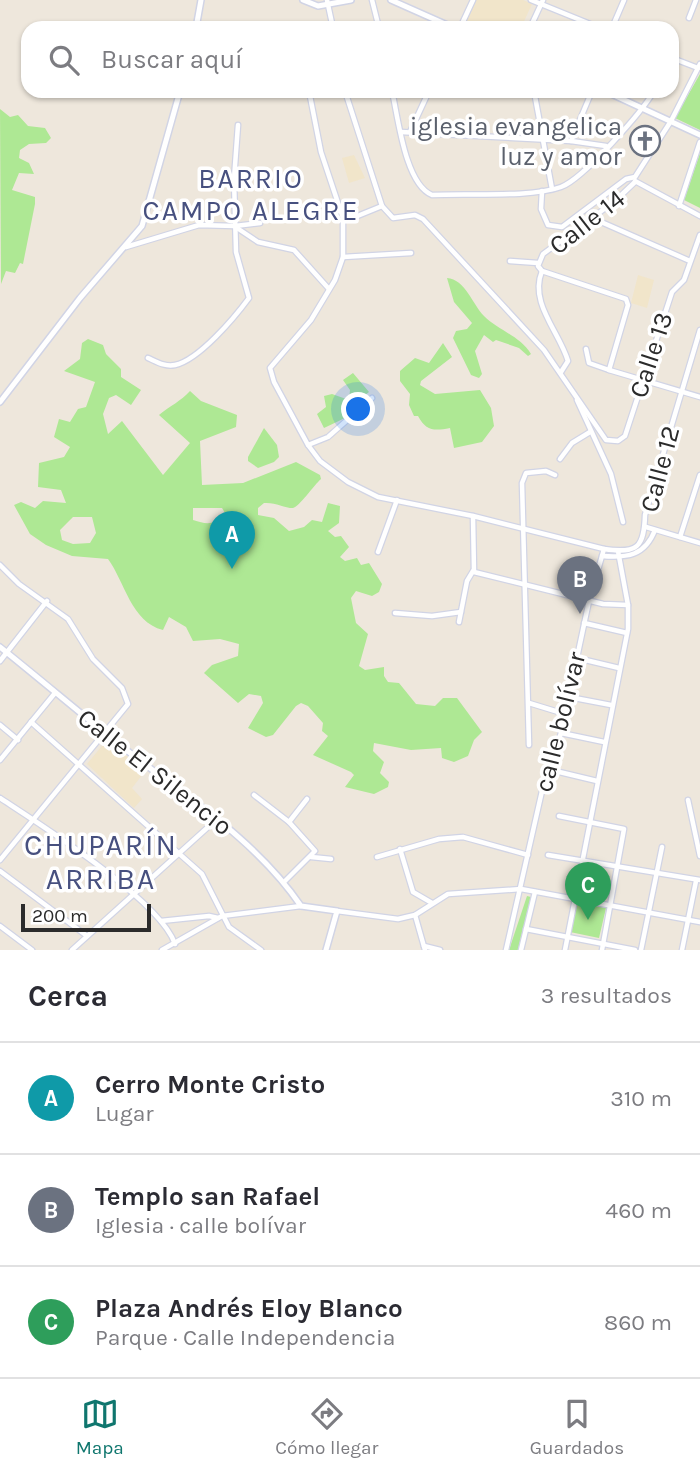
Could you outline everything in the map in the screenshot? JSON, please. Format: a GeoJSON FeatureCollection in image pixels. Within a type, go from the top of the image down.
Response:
{"type":"FeatureCollection","features":[{"type":"Feature","properties":{"kind":"street"},"geometry":{"type":"LineString","coordinates":[[197,21],[201,0]]}},
{"type":"Feature","properties":{"kind":"street"},"geometry":{"type":"LineString","coordinates":[[303,0],[311,5],[351,0]]}},
{"type":"Feature","properties":{"kind":"street"},"geometry":{"type":"LineString","coordinates":[[372,0],[377,21]]}},
{"type":"Feature","properties":{"kind":"street"},"geometry":{"type":"LineString","coordinates":[[391,0],[438,21]]}},
{"type":"Feature","properties":{"kind":"street"},"geometry":{"type":"LineString","coordinates":[[463,21],[473,0]]}},
{"type":"Feature","properties":{"kind":"street"},"geometry":{"type":"LineString","coordinates":[[531,0],[542,2],[584,21]]}},
{"type":"Feature","properties":{"kind":"street"},"geometry":{"type":"LineString","coordinates":[[615,21],[624,0]]}},
{"type":"Feature","properties":{"kind":"street"},"geometry":{"type":"LineString","coordinates":[[689,18],[696,0]]}},
{"type":"Feature","properties":{"kind":"street"},"geometry":{"type":"LineString","coordinates":[[327,2],[331,21]]}},
{"type":"Feature","properties":{"kind":"street"},"geometry":{"type":"LineString","coordinates":[[533,21],[542,2]]}},
{"type":"Feature","properties":{"kind":"street"},"geometry":{"type":"LineString","coordinates":[[635,179],[671,121],[699,66],[679,60]]}},
{"type":"Feature","properties":{"kind":"street"},"geometry":{"type":"LineString","coordinates":[[0,402],[80,298],[142,226],[178,98]]}},
{"type":"Feature","properties":{"kind":"street"},"geometry":{"type":"LineString","coordinates":[[310,98],[321,152],[342,218],[343,257],[311,320],[270,368],[274,382],[308,445],[320,461],[348,482],[378,497],[473,516],[618,551],[628,605],[627,633],[565,950]]}},
{"type":"Feature","properties":{"kind":"street"},"geometry":{"type":"LineString","coordinates":[[347,98],[382,206],[393,218],[415,215],[423,219],[525,327],[561,372],[611,474],[623,522]]}},
{"type":"Feature","properties":{"kind":"street"},"geometry":{"type":"LineString","coordinates":[[394,98],[408,161],[427,192],[542,191],[567,184],[644,108],[650,98]]}},
{"type":"Feature","properties":{"kind":"street"},"geometry":{"type":"LineString","coordinates":[[410,132],[426,98]]}},
{"type":"Feature","properties":{"kind":"street"},"geometry":{"type":"LineString","coordinates":[[535,98],[552,189]]}},
{"type":"Feature","properties":{"kind":"street"},"geometry":{"type":"LineString","coordinates":[[571,141],[589,98]]}},
{"type":"Feature","properties":{"kind":"street"},"geometry":{"type":"LineString","coordinates":[[621,98],[700,135]]}},
{"type":"Feature","properties":{"kind":"street"},"geometry":{"type":"LineString","coordinates":[[149,358],[163,365],[176,365],[189,358],[214,338],[248,300],[250,292],[237,261],[234,226],[238,125]]}},
{"type":"Feature","properties":{"kind":"street"},"geometry":{"type":"LineString","coordinates":[[401,132],[571,141],[607,146]]}},
{"type":"Feature","properties":{"kind":"street"},"geometry":{"type":"LineString","coordinates":[[679,206],[700,142]]}},
{"type":"Feature","properties":{"kind":"street"},"geometry":{"type":"LineString","coordinates":[[542,191],[543,218],[548,225],[562,227],[626,179],[635,179],[700,216]]}},
{"type":"Feature","properties":{"kind":"street","name":"Calle 14"},"geometry":{"type":"LineString","coordinates":[[609,370],[628,305],[626,299],[542,271],[538,263],[544,254],[592,218],[635,179]]}},
{"type":"Feature","properties":{"kind":"street"},"geometry":{"type":"LineString","coordinates":[[342,218],[355,217],[382,206]]}},
{"type":"Feature","properties":{"kind":"street"},"geometry":{"type":"LineString","coordinates":[[592,218],[690,261]]}},
{"type":"Feature","properties":{"kind":"street"},"geometry":{"type":"LineString","coordinates":[[126,247],[199,225],[234,226],[260,223]]}},
{"type":"Feature","properties":{"kind":"street"},"geometry":{"type":"LineString","coordinates":[[234,226],[258,242],[294,250],[329,289]]}},
{"type":"Feature","properties":{"kind":"street","name":"Calle 13"},"geometry":{"type":"LineString","coordinates":[[577,400],[606,440],[622,439],[672,292],[684,280],[700,235]]}},
{"type":"Feature","properties":{"kind":"street"},"geometry":{"type":"LineString","coordinates":[[343,257],[411,253]]}},
{"type":"Feature","properties":{"kind":"street"},"geometry":{"type":"LineString","coordinates":[[510,261],[538,263]]}},
{"type":"Feature","properties":{"kind":"street"},"geometry":{"type":"LineString","coordinates":[[542,271],[537,286],[539,299],[569,361],[561,372]]}},
{"type":"Feature","properties":{"kind":"street","name":"Calle 12"},"geometry":{"type":"LineString","coordinates":[[618,551],[638,546],[646,527],[645,515],[700,330]]}},
{"type":"Feature","properties":{"kind":"street"},"geometry":{"type":"LineString","coordinates":[[586,349],[589,363],[700,397]]}},
{"type":"Feature","properties":{"kind":"street"},"geometry":{"type":"LineString","coordinates":[[308,445],[328,436],[372,398]]}},
{"type":"Feature","properties":{"kind":"street"},"geometry":{"type":"LineString","coordinates":[[560,459],[572,443],[590,432]]}},
{"type":"Feature","properties":{"kind":"street"},"geometry":{"type":"LineString","coordinates":[[529,745],[522,528],[524,474],[538,471],[555,475]]}},
{"type":"Feature","properties":{"kind":"street"},"geometry":{"type":"LineString","coordinates":[[680,537],[700,475]]}},
{"type":"Feature","properties":{"kind":"street"},"geometry":{"type":"LineString","coordinates":[[379,552],[397,500]]}},
{"type":"Feature","properties":{"kind":"street"},"geometry":{"type":"LineString","coordinates":[[459,622],[467,579],[473,571],[473,516]]}},
{"type":"Feature","properties":{"kind":"street"},"geometry":{"type":"LineString","coordinates":[[646,527],[700,543]]}},
{"type":"Feature","properties":{"kind":"street"},"geometry":{"type":"LineString","coordinates":[[602,556],[619,557],[644,549],[655,530]]}},
{"type":"Feature","properties":{"kind":"street","name":"calle bolívar"},"geometry":{"type":"LineString","coordinates":[[506,950],[542,791],[561,733],[589,601],[604,549]]}},
{"type":"Feature","properties":{"kind":"street"},"geometry":{"type":"LineString","coordinates":[[0,565],[19,584],[47,601],[68,619],[93,659],[122,688],[128,704],[0,860]]}},
{"type":"Feature","properties":{"kind":"street"},"geometry":{"type":"LineString","coordinates":[[473,571],[589,601],[628,605]]}},
{"type":"Feature","properties":{"kind":"street"},"geometry":{"type":"LineString","coordinates":[[0,660],[47,601]]}},
{"type":"Feature","properties":{"kind":"street"},"geometry":{"type":"LineString","coordinates":[[395,613],[432,616],[461,611]]}},
{"type":"Feature","properties":{"kind":"street"},"geometry":{"type":"LineString","coordinates":[[584,623],[627,633]]}},
{"type":"Feature","properties":{"kind":"street","name":"Calle El Silencio"},"geometry":{"type":"LineString","coordinates":[[0,647],[106,734],[247,843],[285,882],[301,906]]}},
{"type":"Feature","properties":{"kind":"street"},"geometry":{"type":"LineString","coordinates":[[577,658],[619,668]]}},
{"type":"Feature","properties":{"kind":"street"},"geometry":{"type":"LineString","coordinates":[[0,760],[55,693]]}},
{"type":"Feature","properties":{"kind":"street"},"geometry":{"type":"LineString","coordinates":[[569,696],[611,705]]}},
{"type":"Feature","properties":{"kind":"street"},"geometry":{"type":"LineString","coordinates":[[528,703],[565,714]]}},
{"type":"Feature","properties":{"kind":"street"},"geometry":{"type":"LineString","coordinates":[[32,722],[180,852],[202,874],[220,917],[240,938],[261,950]]}},
{"type":"Feature","properties":{"kind":"street"},"geometry":{"type":"LineString","coordinates":[[0,725],[18,740]]}},
{"type":"Feature","properties":{"kind":"street"},"geometry":{"type":"LineString","coordinates":[[561,733],[604,743]]}},
{"type":"Feature","properties":{"kind":"street"},"geometry":{"type":"LineString","coordinates":[[551,770],[597,781]]}},
{"type":"Feature","properties":{"kind":"street"},"geometry":{"type":"LineString","coordinates":[[254,795],[289,821],[314,850],[285,882]]}},
{"type":"Feature","properties":{"kind":"street"},"geometry":{"type":"LineString","coordinates":[[0,798],[98,864],[169,928],[175,944]]}},
{"type":"Feature","properties":{"kind":"street"},"geometry":{"type":"LineString","coordinates":[[289,821],[307,799]]}},
{"type":"Feature","properties":{"kind":"street"},"geometry":{"type":"LineString","coordinates":[[688,800],[700,856]]}},
{"type":"Feature","properties":{"kind":"street"},"geometry":{"type":"LineString","coordinates":[[559,816],[624,829],[602,950]]}},
{"type":"Feature","properties":{"kind":"street"},"geometry":{"type":"LineString","coordinates":[[72,950],[217,819]]}},
{"type":"Feature","properties":{"kind":"street"},"geometry":{"type":"LineString","coordinates":[[377,857],[400,849],[463,837],[528,855]]}},
{"type":"Feature","properties":{"kind":"street"},"geometry":{"type":"LineString","coordinates":[[641,950],[663,848]]}},
{"type":"Feature","properties":{"kind":"street"},"geometry":{"type":"LineString","coordinates":[[400,849],[413,892],[432,903]]}},
{"type":"Feature","properties":{"kind":"street"},"geometry":{"type":"LineString","coordinates":[[548,855],[698,881],[682,950]]}},
{"type":"Feature","properties":{"kind":"street"},"geometry":{"type":"LineString","coordinates":[[305,862],[331,859]]}},
{"type":"Feature","properties":{"kind":"street"},"geometry":{"type":"LineString","coordinates":[[0,871],[87,936]]}},
{"type":"Feature","properties":{"kind":"street"},"geometry":{"type":"LineString","coordinates":[[161,921],[220,917],[301,906],[398,919],[415,915],[448,894],[521,889],[700,922]]}},
{"type":"Feature","properties":{"kind":"street"},"geometry":{"type":"LineString","coordinates":[[521,950],[535,892]]}},
{"type":"Feature","properties":{"kind":"street"},"geometry":{"type":"LineString","coordinates":[[327,950],[337,911]]}},
{"type":"Feature","properties":{"kind":"street"},"geometry":{"type":"LineString","coordinates":[[415,915],[425,948],[440,950]]}},
{"type":"Feature","properties":{"kind":"street"},"geometry":{"type":"LineString","coordinates":[[162,950],[220,917]]}},
{"type":"Feature","properties":{"kind":"street"},"geometry":{"type":"LineString","coordinates":[[0,926],[32,950]]}},
{"type":"Feature","properties":{"kind":"street"},"geometry":{"type":"LineString","coordinates":[[526,929],[635,950]]}},
{"type":"Feature","properties":{"kind":"shaded area"},"geometry":{"type":"Polygon","coordinates":[[[476,0],[523,0],[532,4],[524,21],[466,21],[476,0]]]}},
{"type":"Feature","properties":{"kind":"shaded area"},"geometry":{"type":"Polygon","coordinates":[[[354,155],[365,178],[349,183],[342,158],[354,155]]]}},
{"type":"Feature","properties":{"kind":"shaded area"},"geometry":{"type":"Polygon","coordinates":[[[638,275],[654,280],[647,308],[631,303],[638,275]]]}},
{"type":"Feature","properties":{"kind":"shaded area"},"geometry":{"type":"Polygon","coordinates":[[[106,741],[146,770],[132,788],[142,799],[134,808],[87,764],[106,741]]]}},
{"type":"Feature","properties":{"kind":"green space"},"geometry":{"type":"Polygon","coordinates":[[[700,74],[700,130],[675,118],[700,74]]]}},
{"type":"Feature","properties":{"kind":"green space"},"geometry":{"type":"Polygon","coordinates":[[[0,109],[10,117],[18,115],[28,126],[45,128],[51,138],[46,143],[29,144],[20,150],[19,158],[29,163],[34,174],[19,173],[12,190],[35,197],[35,204],[23,264],[20,263],[15,273],[6,271],[1,284],[0,109]]]}},
{"type":"Feature","properties":{"kind":"green space"},"geometry":{"type":"Polygon","coordinates":[[[700,153],[700,208],[684,200],[700,153]]]}},
{"type":"Feature","properties":{"kind":"green space"},"geometry":{"type":"Polygon","coordinates":[[[447,278],[459,283],[484,316],[521,342],[531,354],[528,356],[519,348],[496,340],[493,342],[484,335],[475,351],[482,374],[479,378],[471,375],[453,338],[456,331],[467,329],[472,323],[454,302],[447,278]]]}},
{"type":"Feature","properties":{"kind":"green space"},"geometry":{"type":"Polygon","coordinates":[[[88,339],[103,345],[106,354],[121,369],[121,377],[141,390],[131,405],[116,395],[109,398],[103,414],[108,434],[122,421],[163,475],[190,443],[159,415],[190,391],[201,401],[237,415],[236,427],[200,441],[202,485],[243,483],[296,462],[320,475],[321,479],[296,507],[264,503],[258,508],[258,515],[274,518],[289,531],[304,527],[312,520],[322,522],[328,503],[340,506],[339,523],[328,531],[335,537],[341,536],[349,547],[340,557],[345,561],[357,558],[361,565],[369,563],[382,584],[379,592],[372,596],[356,591],[351,598],[356,623],[368,634],[359,666],[365,670],[384,667],[384,676],[388,682],[399,683],[416,704],[435,706],[443,698],[457,698],[482,732],[474,740],[468,756],[454,762],[442,758],[441,748],[411,750],[374,743],[373,751],[384,762],[380,773],[389,782],[388,787],[374,794],[345,787],[354,775],[351,772],[313,755],[328,736],[322,731],[323,723],[308,706],[301,703],[296,706],[273,735],[266,737],[248,728],[263,703],[261,696],[249,694],[238,703],[204,673],[212,665],[238,656],[239,644],[220,639],[193,641],[186,627],[169,617],[163,630],[152,626],[136,610],[108,559],[72,556],[46,545],[30,534],[14,505],[21,502],[35,508],[43,501],[66,503],[61,490],[38,487],[39,463],[64,457],[70,447],[54,437],[59,419],[70,422],[78,409],[86,407],[95,382],[64,371],[80,359],[82,343],[88,339]],[[193,508],[193,520],[203,523],[214,522],[225,513],[222,508],[193,508]],[[73,517],[60,530],[62,540],[73,544],[90,543],[96,533],[92,517],[73,517]]]}},
{"type":"Feature","properties":{"kind":"green space"},"geometry":{"type":"Polygon","coordinates":[[[443,343],[452,357],[421,381],[420,385],[435,394],[480,390],[491,408],[494,426],[482,442],[454,448],[450,428],[427,427],[418,416],[414,416],[409,405],[410,394],[400,381],[400,371],[415,358],[429,363],[443,343]]]}},
{"type":"Feature","properties":{"kind":"green space"},"geometry":{"type":"Polygon","coordinates":[[[353,373],[369,392],[356,402],[345,418],[324,428],[317,414],[326,407],[324,396],[332,394],[349,400],[350,390],[343,380],[353,373]]]}},
{"type":"Feature","properties":{"kind":"green space"},"geometry":{"type":"Polygon","coordinates":[[[264,428],[277,445],[279,457],[274,462],[258,468],[248,461],[248,457],[264,428]]]}},
{"type":"Feature","properties":{"kind":"green space"},"geometry":{"type":"Polygon","coordinates":[[[527,896],[531,897],[518,950],[509,950],[527,896]]]}},
{"type":"Feature","properties":{"kind":"green space"},"geometry":{"type":"Polygon","coordinates":[[[575,901],[606,908],[599,938],[570,932],[575,901]]]}},
{"type":"Feature","properties":{"kind":"place","name":"iglesia evangelica luz y amor"},"geometry":{"type":"Point","coordinates":[645,141]}},
{"type":"Feature","properties":{"kind":"place","name":"Cerro Monte Cristo"},"geometry":{"type":"Point","coordinates":[232,569]}},
{"type":"Feature","properties":{"kind":"place","name":"Templo san Rafael"},"geometry":{"type":"Point","coordinates":[580,614]}},
{"type":"Feature","properties":{"kind":"place","name":"Plaza Andrés Eloy Blanco"},"geometry":{"type":"Point","coordinates":[588,920]}},
{"type":"Feature","properties":{"kind":"district","name":"BARRIO CAMPO ALEGRE"},"geometry":{"type":"Point","coordinates":[251,194]}},
{"type":"Feature","properties":{"kind":"district","name":"CHUPARÍN ARRIBA"},"geometry":{"type":"Point","coordinates":[101,862]}}]}
